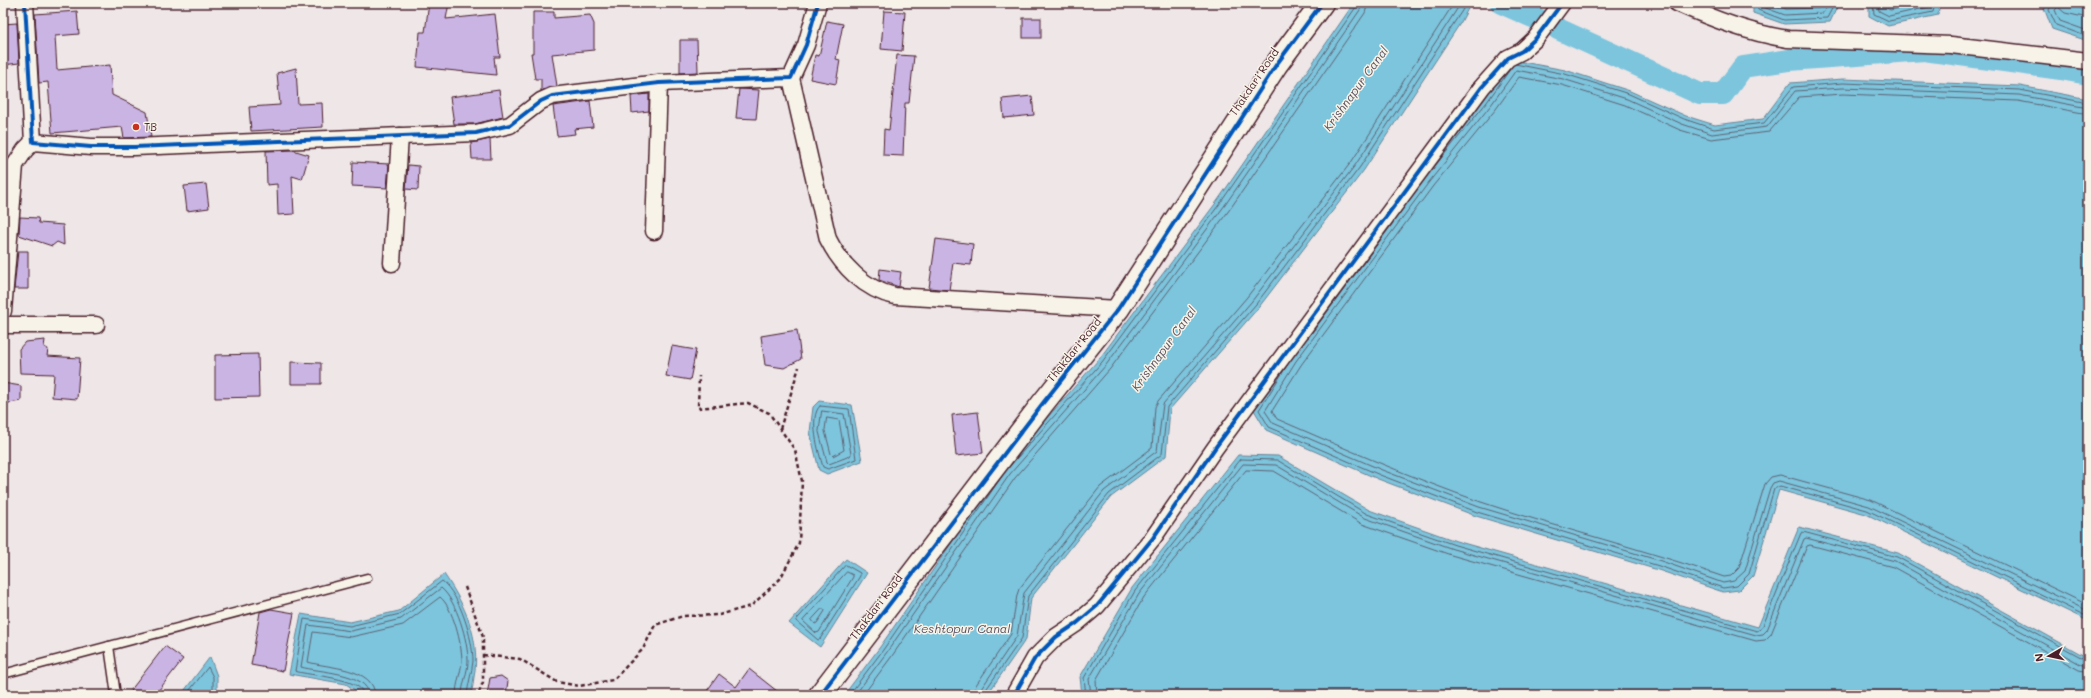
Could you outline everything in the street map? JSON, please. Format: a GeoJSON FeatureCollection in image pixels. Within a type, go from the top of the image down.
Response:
{"type":"FeatureCollection","features":[{"type":"Feature","properties":{"kind":"street"},"geometry":{"type":"LineString","coordinates":[[3,311],[15,165],[25,150],[33,142],[25,3]]}},
{"type":"Feature","properties":{"kind":"street"},"geometry":{"type":"LineString","coordinates":[[818,3],[806,45],[791,78],[809,152],[821,215],[828,239],[836,254],[869,287],[882,294],[1118,309]]}},
{"type":"Feature","properties":{"kind":"street","name":"Thakdari Road"},"geometry":{"type":"LineString","coordinates":[[820,695],[1043,403],[1118,309],[1276,65],[1322,3]]}},
{"type":"Feature","properties":{"kind":"street"},"geometry":{"type":"LineString","coordinates":[[1014,695],[1035,658],[1056,637],[1077,623],[1097,606],[1135,560],[1215,448],[1482,87],[1508,58],[1522,51],[1536,38],[1562,3]]}},
{"type":"Feature","properties":{"kind":"street"},"geometry":{"type":"LineString","coordinates":[[1677,3],[1763,36],[1951,45],[2088,61]]}},
{"type":"Feature","properties":{"kind":"street"},"geometry":{"type":"LineString","coordinates":[[33,142],[91,147],[134,147],[457,134],[510,126],[541,101],[552,96],[659,83],[791,78]]}},
{"type":"Feature","properties":{"kind":"street"},"geometry":{"type":"LineString","coordinates":[[654,231],[659,83]]}},
{"type":"Feature","properties":{"kind":"street"},"geometry":{"type":"LineString","coordinates":[[392,263],[400,136]]}},
{"type":"Feature","properties":{"kind":"street"},"geometry":{"type":"LineString","coordinates":[[3,325],[96,325]]}},
{"type":"Feature","properties":{"kind":"lane"},"geometry":{"type":"LineString","coordinates":[[3,674],[367,578]]}},
{"type":"Feature","properties":{"kind":"lane"},"geometry":{"type":"LineString","coordinates":[[109,646],[116,695]]}},
{"type":"Feature","properties":{"kind":"path"},"geometry":{"type":"LineString","coordinates":[[780,429],[799,367]]}},
{"type":"Feature","properties":{"kind":"path"},"geometry":{"type":"LineString","coordinates":[[483,655],[520,659],[557,682],[572,685],[579,686],[613,680],[643,649],[655,626],[683,616],[719,615],[751,606],[780,579],[799,543],[802,481],[795,450],[769,413],[748,403],[698,408],[699,376]]}},
{"type":"Feature","properties":{"kind":"path"},"geometry":{"type":"LineString","coordinates":[[465,587],[483,637],[483,682],[478,695]]}},
{"type":"Feature","properties":{"kind":"water","name":"Keshtopur Canal"},"geometry":{"type":"Polygon","coordinates":[[[1354,3],[1471,3],[1461,22],[1364,170],[1259,307],[1170,409],[1166,456],[1111,497],[1031,598],[1026,639],[987,695],[844,695],[880,647],[1003,468],[1099,359],[1218,200],[1354,3]]]}},
{"type":"Feature","properties":{"kind":"water"},"geometry":{"type":"Polygon","coordinates":[[[1753,3],[1839,3],[1830,22],[1784,24],[1753,13],[1753,3]]]}},
{"type":"Feature","properties":{"kind":"water"},"geometry":{"type":"Polygon","coordinates":[[[1869,3],[1940,3],[1938,15],[1888,26],[1869,16],[1869,3]]]}},
{"type":"Feature","properties":{"kind":"water"},"geometry":{"type":"Polygon","coordinates":[[[2049,3],[2061,3],[2088,10],[2088,41],[2052,29],[2044,8],[2049,3]]]}},
{"type":"Feature","properties":{"kind":"water"},"geometry":{"type":"Polygon","coordinates":[[[1512,60],[1565,70],[1630,91],[1686,116],[1715,125],[1763,119],[1790,83],[1843,79],[2020,86],[2088,99],[2088,621],[1866,514],[1779,490],[1753,576],[1739,590],[1723,592],[1658,570],[1476,516],[1378,479],[1266,430],[1254,410],[1273,380],[1356,263],[1512,60]]]}},
{"type":"Feature","properties":{"kind":"water"},"geometry":{"type":"Polygon","coordinates":[[[819,401],[852,405],[862,461],[827,474],[819,470],[810,432],[813,407],[819,401]]]}},
{"type":"Feature","properties":{"kind":"water"},"geometry":{"type":"Polygon","coordinates":[[[1238,455],[1278,456],[1369,510],[1456,541],[1758,627],[1799,527],[1898,553],[2088,658],[2088,695],[1082,695],[1080,677],[1132,588],[1238,455]]]}},
{"type":"Feature","properties":{"kind":"water"},"geometry":{"type":"Polygon","coordinates":[[[846,559],[867,573],[820,647],[789,623],[846,559]]]}},
{"type":"Feature","properties":{"kind":"water"},"geometry":{"type":"Polygon","coordinates":[[[444,574],[465,610],[473,636],[476,663],[473,686],[470,695],[362,695],[346,684],[289,674],[301,614],[350,622],[399,611],[444,574]]]}},
{"type":"Feature","properties":{"kind":"water"},"geometry":{"type":"Polygon","coordinates":[[[210,657],[217,676],[217,695],[181,695],[210,657]]]}},
{"type":"Feature","properties":{"kind":"building"},"geometry":{"type":"Polygon","coordinates":[[[429,3],[449,3],[446,19],[495,14],[500,57],[494,57],[496,75],[417,67],[420,32],[425,32],[429,3]]]}},
{"type":"Feature","properties":{"kind":"building"},"geometry":{"type":"Polygon","coordinates":[[[77,11],[79,34],[55,36],[57,70],[110,65],[112,95],[147,112],[151,137],[124,138],[122,127],[52,133],[48,82],[39,83],[35,14],[77,11]]]}},
{"type":"Feature","properties":{"kind":"building"},"geometry":{"type":"Polygon","coordinates":[[[884,11],[905,12],[902,51],[881,49],[884,11]]]}},
{"type":"Feature","properties":{"kind":"building"},"geometry":{"type":"Polygon","coordinates":[[[533,12],[554,12],[554,18],[590,15],[594,24],[594,50],[552,54],[557,86],[541,91],[541,79],[535,79],[531,53],[533,53],[533,12]]]}},
{"type":"Feature","properties":{"kind":"building"},"geometry":{"type":"Polygon","coordinates":[[[1023,18],[1041,18],[1041,38],[1023,38],[1023,18]]]}},
{"type":"Feature","properties":{"kind":"building"},"geometry":{"type":"Polygon","coordinates":[[[827,21],[843,24],[836,59],[840,60],[836,84],[810,79],[815,55],[819,56],[827,21]]]}},
{"type":"Feature","properties":{"kind":"building"},"geometry":{"type":"Polygon","coordinates":[[[17,23],[19,63],[3,65],[3,24],[17,23]]]}},
{"type":"Feature","properties":{"kind":"building"},"geometry":{"type":"Polygon","coordinates":[[[680,40],[697,40],[698,72],[680,73],[680,40]]]}},
{"type":"Feature","properties":{"kind":"building"},"geometry":{"type":"Polygon","coordinates":[[[897,55],[914,56],[909,103],[905,103],[903,156],[883,155],[884,129],[889,130],[897,55]]]}},
{"type":"Feature","properties":{"kind":"building"},"geometry":{"type":"Polygon","coordinates":[[[296,68],[298,104],[322,103],[323,127],[251,131],[249,107],[280,105],[277,73],[296,68]]]}},
{"type":"Feature","properties":{"kind":"building"},"geometry":{"type":"Polygon","coordinates":[[[739,89],[759,90],[756,119],[736,118],[739,89]]]}},
{"type":"Feature","properties":{"kind":"building"},"geometry":{"type":"Polygon","coordinates":[[[499,90],[503,117],[475,124],[454,124],[450,97],[499,90]]]}},
{"type":"Feature","properties":{"kind":"building"},"geometry":{"type":"Polygon","coordinates":[[[649,94],[649,111],[632,113],[631,96],[649,94]]]}},
{"type":"Feature","properties":{"kind":"building"},"geometry":{"type":"Polygon","coordinates":[[[1032,96],[1034,115],[1004,118],[1002,99],[1032,96]]]}},
{"type":"Feature","properties":{"kind":"building"},"geometry":{"type":"Polygon","coordinates":[[[590,101],[593,127],[574,129],[575,134],[557,136],[553,106],[590,101]]]}},
{"type":"Feature","properties":{"kind":"building"},"geometry":{"type":"Polygon","coordinates":[[[490,139],[491,159],[472,159],[471,143],[490,139]]]}},
{"type":"Feature","properties":{"kind":"building"},"geometry":{"type":"Polygon","coordinates":[[[293,150],[309,155],[302,179],[292,176],[294,214],[278,215],[277,184],[267,185],[266,151],[293,150]]]}},
{"type":"Feature","properties":{"kind":"building"},"geometry":{"type":"Polygon","coordinates":[[[353,162],[389,164],[387,188],[352,186],[353,162]]]}},
{"type":"Feature","properties":{"kind":"building"},"geometry":{"type":"Polygon","coordinates":[[[408,165],[419,166],[418,190],[406,189],[408,165]]]}},
{"type":"Feature","properties":{"kind":"building"},"geometry":{"type":"Polygon","coordinates":[[[206,184],[209,208],[187,211],[184,186],[206,184]]]}},
{"type":"Feature","properties":{"kind":"building"},"geometry":{"type":"Polygon","coordinates":[[[20,217],[38,218],[39,223],[63,225],[64,245],[57,242],[52,246],[19,235],[20,217]]]}},
{"type":"Feature","properties":{"kind":"building"},"geometry":{"type":"Polygon","coordinates":[[[936,239],[973,244],[971,265],[953,263],[949,290],[929,288],[936,239]]]}},
{"type":"Feature","properties":{"kind":"building"},"geometry":{"type":"Polygon","coordinates":[[[18,251],[28,251],[28,289],[14,289],[18,251]]]}},
{"type":"Feature","properties":{"kind":"building"},"geometry":{"type":"Polygon","coordinates":[[[880,269],[901,272],[899,287],[879,280],[880,269]]]}},
{"type":"Feature","properties":{"kind":"building"},"geometry":{"type":"Polygon","coordinates":[[[797,330],[801,359],[784,368],[765,365],[761,336],[797,330]]]}},
{"type":"Feature","properties":{"kind":"building"},"geometry":{"type":"Polygon","coordinates":[[[45,340],[44,347],[48,349],[47,356],[80,358],[77,399],[52,397],[54,374],[20,373],[19,349],[25,342],[45,340]]]}},
{"type":"Feature","properties":{"kind":"building"},"geometry":{"type":"Polygon","coordinates":[[[672,346],[696,350],[690,380],[666,376],[672,346]]]}},
{"type":"Feature","properties":{"kind":"building"},"geometry":{"type":"Polygon","coordinates":[[[258,354],[259,397],[215,398],[215,355],[258,354]]]}},
{"type":"Feature","properties":{"kind":"building"},"geometry":{"type":"Polygon","coordinates":[[[291,362],[321,363],[321,384],[291,384],[291,362]]]}},
{"type":"Feature","properties":{"kind":"building"},"geometry":{"type":"Polygon","coordinates":[[[3,383],[21,386],[21,401],[3,404],[3,383]]]}},
{"type":"Feature","properties":{"kind":"building"},"geometry":{"type":"Polygon","coordinates":[[[978,412],[983,453],[956,456],[952,415],[978,412]]]}},
{"type":"Feature","properties":{"kind":"building"},"geometry":{"type":"Polygon","coordinates":[[[271,609],[294,613],[283,671],[251,665],[260,612],[271,609]]]}},
{"type":"Feature","properties":{"kind":"building"},"geometry":{"type":"Polygon","coordinates":[[[165,646],[183,659],[155,695],[127,695],[165,646]]]}},
{"type":"Feature","properties":{"kind":"building"},"geometry":{"type":"Polygon","coordinates":[[[749,669],[782,695],[704,695],[719,674],[736,687],[749,669]]]}},
{"type":"Feature","properties":{"kind":"building"},"geometry":{"type":"Polygon","coordinates":[[[501,676],[508,681],[506,695],[487,695],[490,678],[501,676]]]}},
{"type":"Feature","properties":{"kind":"waterway"},"geometry":{"type":"LineString","coordinates":[[1501,3],[1542,21]]}},
{"type":"Feature","properties":{"kind":"waterway"},"geometry":{"type":"LineString","coordinates":[[1558,29],[1700,94],[1723,94],[1743,67],[1789,60],[1924,50],[2088,74]]}},
{"type":"Feature","properties":{"kind":"cycle path"},"geometry":{"type":"LineString","coordinates":[[25,3],[33,142],[91,147],[134,147],[476,133],[510,125],[541,101],[552,96],[659,83],[791,78],[806,45],[818,3]]}},
{"type":"Feature","properties":{"kind":"cycle path"},"geometry":{"type":"LineString","coordinates":[[820,695],[1043,403],[1118,309],[1276,65],[1322,3]]}},
{"type":"Feature","properties":{"kind":"cycle path"},"geometry":{"type":"LineString","coordinates":[[1014,695],[1035,658],[1056,637],[1077,623],[1097,606],[1153,538],[1215,448],[1482,87],[1508,58],[1522,51],[1536,38],[1562,3]]}},
{"type":"Feature","properties":{"kind":"place","name":"TB"},"geometry":{"type":"Point","coordinates":[136,127]}},
{"type":"Feature","properties":{"kind":"water label","name":"Krishnapur Canal"},"geometry":{"type":"Point","coordinates":[1356,89]}},
{"type":"Feature","properties":{"kind":"water label","name":"Krishnapur Canal"},"geometry":{"type":"Point","coordinates":[1164,349]}}]}
